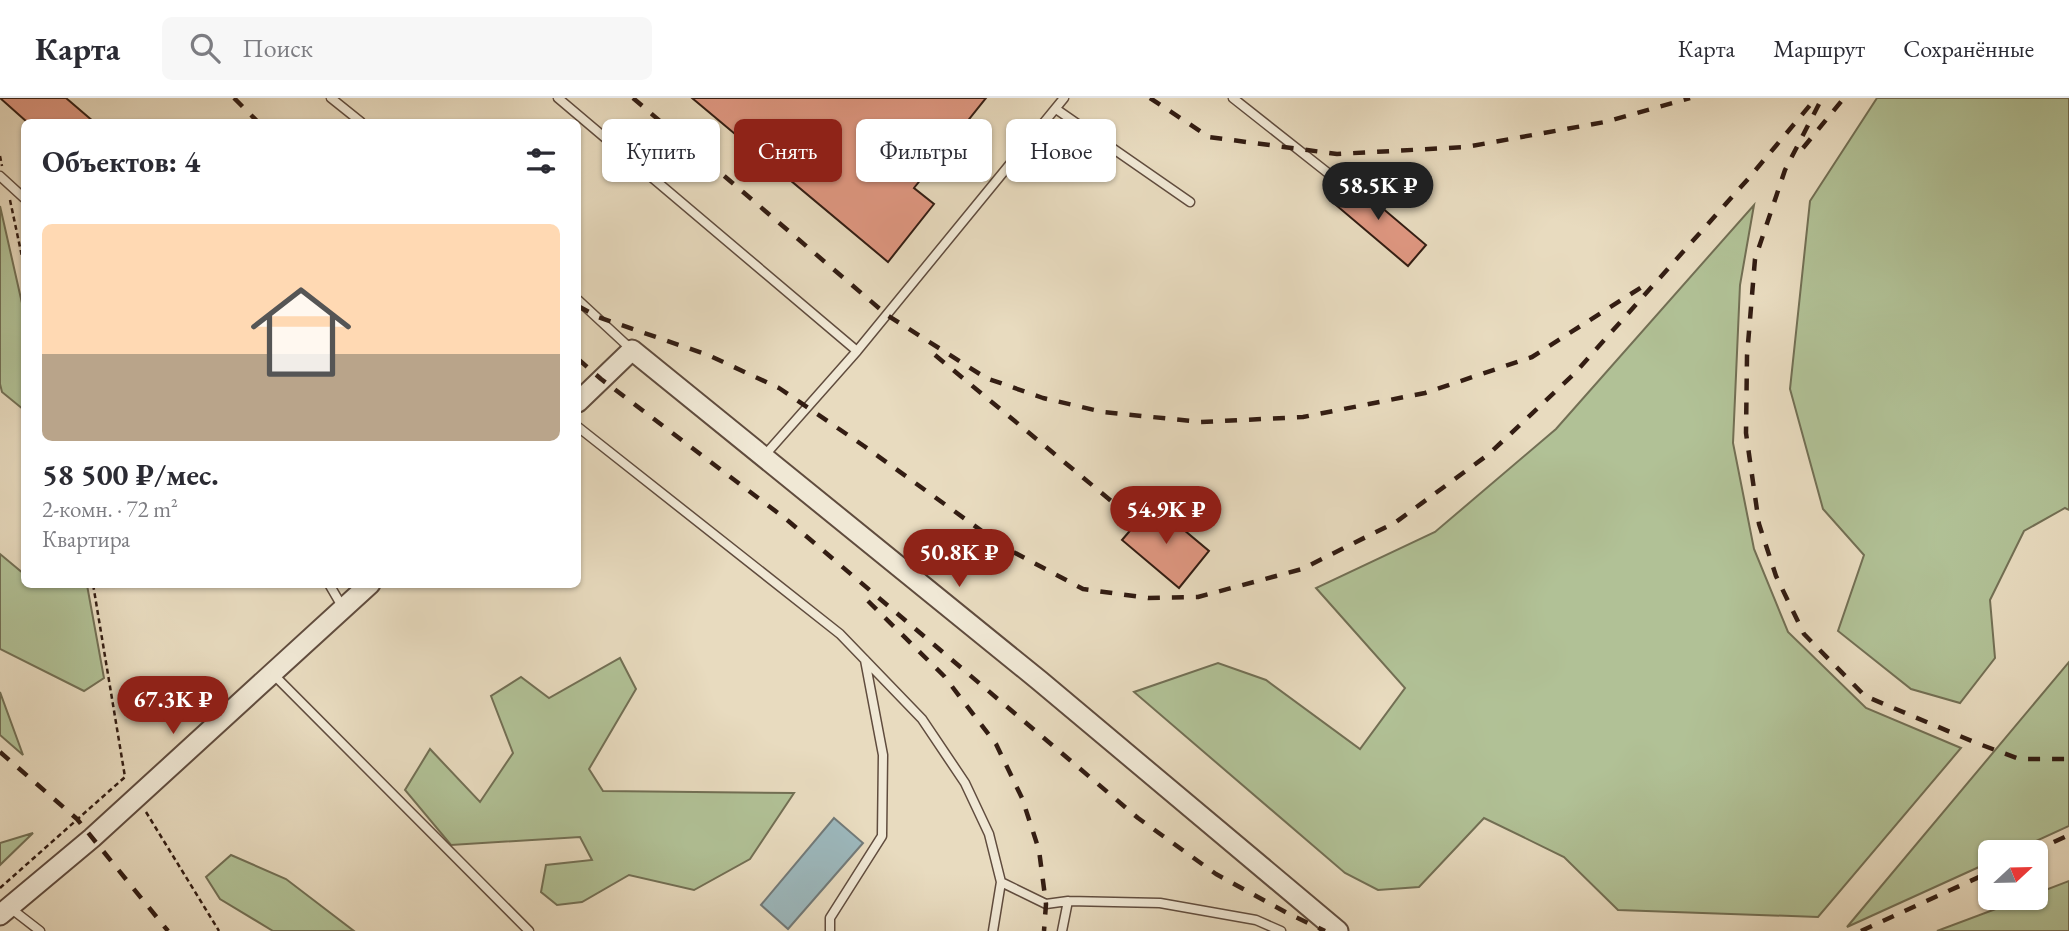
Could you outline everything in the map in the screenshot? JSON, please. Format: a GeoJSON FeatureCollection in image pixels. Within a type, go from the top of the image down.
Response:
{"type":"FeatureCollection","features":[{"type":"Feature","properties":{"kind":"street"},"geometry":{"type":"LineString","coordinates":[[581,399],[632,350],[1040,681],[1338,931]]}},
{"type":"Feature","properties":{"kind":"street"},"geometry":{"type":"LineString","coordinates":[[5,911],[92,838],[366,588]]}},
{"type":"Feature","properties":{"kind":"lane"},"geometry":{"type":"LineString","coordinates":[[331,98],[356,119]]}},
{"type":"Feature","properties":{"kind":"lane"},"geometry":{"type":"LineString","coordinates":[[558,98],[857,351]]}},
{"type":"Feature","properties":{"kind":"lane"},"geometry":{"type":"LineString","coordinates":[[764,457],[857,351],[1064,98]]}},
{"type":"Feature","properties":{"kind":"lane"},"geometry":{"type":"LineString","coordinates":[[1233,98],[1334,177]]}},
{"type":"Feature","properties":{"kind":"lane"},"geometry":{"type":"LineString","coordinates":[[1056,108],[1190,202]]}},
{"type":"Feature","properties":{"kind":"lane"},"geometry":{"type":"LineString","coordinates":[[3,179],[21,195]]}},
{"type":"Feature","properties":{"kind":"lane"},"geometry":{"type":"LineString","coordinates":[[581,303],[632,350]]}},
{"type":"Feature","properties":{"kind":"lane"},"geometry":{"type":"LineString","coordinates":[[581,429],[840,634],[922,719],[965,783],[989,834],[1001,882],[992,931]]}},
{"type":"Feature","properties":{"kind":"lane"},"geometry":{"type":"LineString","coordinates":[[331,588],[343,608]]}},
{"type":"Feature","properties":{"kind":"lane"},"geometry":{"type":"LineString","coordinates":[[830,931],[830,918],[882,836],[883,755],[865,660]]}},
{"type":"Feature","properties":{"kind":"lane"},"geometry":{"type":"LineString","coordinates":[[272,673],[529,931]]}},
{"type":"Feature","properties":{"kind":"lane"},"geometry":{"type":"LineString","coordinates":[[1001,882],[1046,904],[1068,901],[1160,903],[1256,920],[1281,931]]}},
{"type":"Feature","properties":{"kind":"lane"},"geometry":{"type":"LineString","coordinates":[[1062,931],[1068,901]]}},
{"type":"Feature","properties":{"kind":"lane"},"geometry":{"type":"LineString","coordinates":[[5,911],[40,931]]}},
{"type":"Feature","properties":{"kind":"path"},"geometry":{"type":"LineString","coordinates":[[3,179],[21,254]]}},
{"type":"Feature","properties":{"kind":"path"},"geometry":{"type":"LineString","coordinates":[[94,588],[125,776],[219,931]]}},
{"type":"Feature","properties":{"kind":"path"},"geometry":{"type":"LineString","coordinates":[[0,888],[125,776]]}},
{"type":"Feature","properties":{"kind":"green space"},"geometry":{"type":"Polygon","coordinates":[[[1877,98],[2069,98],[2069,510],[2065,508],[2024,531],[1990,600],[1995,658],[1960,703],[1911,689],[1838,631],[1864,555],[1823,509],[1790,389],[1810,201],[1877,98]]]}},
{"type":"Feature","properties":{"kind":"green space"},"geometry":{"type":"Polygon","coordinates":[[[1754,205],[1740,285],[1733,443],[1754,549],[1788,632],[1866,708],[1961,748],[1818,917],[1618,910],[1564,857],[1484,818],[1419,887],[1378,890],[1345,873],[1134,692],[1218,663],[1266,680],[1360,749],[1405,688],[1316,588],[1435,532],[1556,429],[1754,205]]]}},
{"type":"Feature","properties":{"kind":"green space"},"geometry":{"type":"Polygon","coordinates":[[[0,206],[21,299],[21,408],[2,392],[0,206]]]}},
{"type":"Feature","properties":{"kind":"green space"},"geometry":{"type":"Polygon","coordinates":[[[0,554],[21,572],[21,588],[88,588],[104,678],[84,691],[0,649],[0,554]]]}},
{"type":"Feature","properties":{"kind":"green space"},"geometry":{"type":"Polygon","coordinates":[[[620,658],[636,689],[589,769],[603,791],[794,793],[750,859],[694,890],[629,875],[582,902],[557,905],[541,892],[546,865],[592,860],[580,837],[451,845],[405,790],[430,749],[480,802],[513,753],[491,696],[521,677],[549,698],[620,658]]]}},
{"type":"Feature","properties":{"kind":"green space"},"geometry":{"type":"Polygon","coordinates":[[[2069,662],[2069,826],[2038,840],[1978,840],[1978,867],[1847,927],[2069,662]]]}},
{"type":"Feature","properties":{"kind":"green space"},"geometry":{"type":"Polygon","coordinates":[[[0,692],[23,755],[0,735],[0,692]]]}},
{"type":"Feature","properties":{"kind":"green space"},"geometry":{"type":"Polygon","coordinates":[[[33,833],[0,865],[0,843],[33,833]]]}},
{"type":"Feature","properties":{"kind":"green space"},"geometry":{"type":"Polygon","coordinates":[[[231,855],[286,879],[354,931],[273,931],[220,899],[206,877],[231,855]]]}},
{"type":"Feature","properties":{"kind":"green space"},"geometry":{"type":"Polygon","coordinates":[[[2069,881],[2069,931],[1937,931],[1993,910],[2048,910],[2048,889],[2069,881]]]}},
{"type":"Feature","properties":{"kind":"water"},"geometry":{"type":"Polygon","coordinates":[[[834,818],[863,843],[788,929],[761,905],[834,818]]]}},
{"type":"Feature","properties":{"kind":"building"},"geometry":{"type":"Polygon","coordinates":[[[0,98],[66,98],[90,119],[24,119],[0,98]]]}},
{"type":"Feature","properties":{"kind":"building"},"geometry":{"type":"Polygon","coordinates":[[[692,98],[986,98],[969,119],[856,119],[856,182],[919,182],[914,188],[934,204],[888,262],[792,182],[842,182],[842,119],[734,119],[734,133],[692,98]]]}},
{"type":"Feature","properties":{"kind":"building"},"geometry":{"type":"Polygon","coordinates":[[[1348,179],[1426,245],[1408,266],[1330,200],[1348,179]]]}},
{"type":"Feature","properties":{"kind":"building"},"geometry":{"type":"Polygon","coordinates":[[[1153,504],[1209,551],[1179,588],[1122,540],[1153,504]]]}},
{"type":"Feature","properties":{"kind":"railway"},"geometry":{"type":"LineString","coordinates":[[234,98],[255,119]]}},
{"type":"Feature","properties":{"kind":"railway"},"geometry":{"type":"LineString","coordinates":[[633,98],[887,315],[986,378],[1043,398],[1103,412],[1201,422],[1303,417],[1425,393],[1532,357],[1648,283]]}},
{"type":"Feature","properties":{"kind":"railway"},"geometry":{"type":"LineString","coordinates":[[1150,98],[1209,137],[1337,154],[1466,147],[1605,122],[1690,98]]}},
{"type":"Feature","properties":{"kind":"railway"},"geometry":{"type":"LineString","coordinates":[[581,308],[598,317],[708,355],[779,388],[1004,547],[1083,589],[1148,598],[1198,597],[1302,569],[1396,522],[1489,454],[1574,374],[1748,179],[1816,98]]}},
{"type":"Feature","properties":{"kind":"railway"},"geometry":{"type":"LineString","coordinates":[[1803,148],[1844,98]]}},
{"type":"Feature","properties":{"kind":"railway"},"geometry":{"type":"LineString","coordinates":[[1819,104],[1785,170],[1755,259],[1747,356],[1746,433],[1759,524],[1776,576],[1804,634],[1865,696],[2019,759],[2069,759]]}},
{"type":"Feature","properties":{"kind":"railway"},"geometry":{"type":"LineString","coordinates":[[935,355],[1127,514]]}},
{"type":"Feature","properties":{"kind":"railway"},"geometry":{"type":"LineString","coordinates":[[581,362],[786,519],[1138,818],[1216,874],[1325,931]]}},
{"type":"Feature","properties":{"kind":"railway"},"geometry":{"type":"LineString","coordinates":[[868,601],[944,676],[996,744],[1022,798],[1039,850],[1046,904],[1044,931]]}},
{"type":"Feature","properties":{"kind":"railway"},"geometry":{"type":"LineString","coordinates":[[0,752],[77,819],[168,931]]}},
{"type":"Feature","properties":{"kind":"railway"},"geometry":{"type":"LineString","coordinates":[[2048,845],[2069,835]]}},
{"type":"Feature","properties":{"kind":"railway"},"geometry":{"type":"LineString","coordinates":[[1861,931],[1978,877]]}}]}
